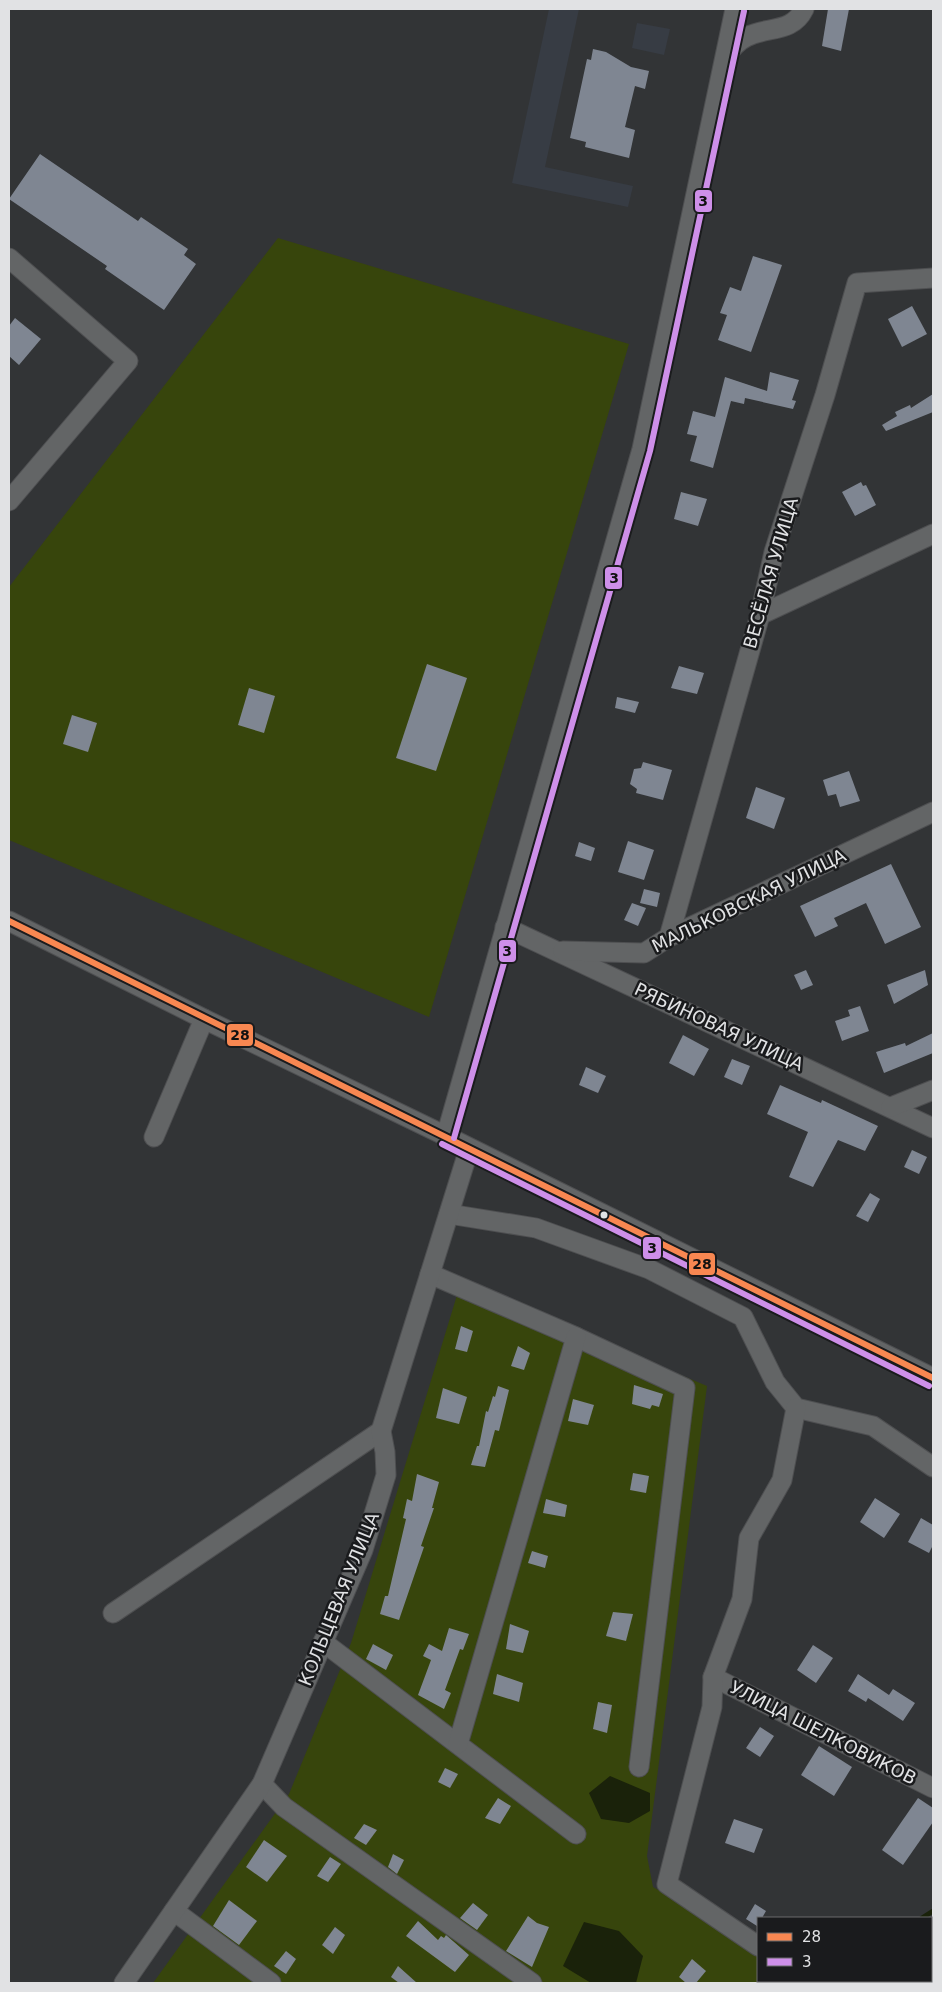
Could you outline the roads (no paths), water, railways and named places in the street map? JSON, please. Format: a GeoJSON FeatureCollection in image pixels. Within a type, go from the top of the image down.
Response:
{"type":"FeatureCollection","features":[{"type":"Feature","properties":{"kind":"street"},"geometry":{"type":"LineString","coordinates":[[446,1136],[642,449],[735,9]]}},
{"type":"Feature","properties":{"kind":"street"},"geometry":{"type":"LineString","coordinates":[[723,63],[730,50],[742,38],[788,25],[804,9]]}},
{"type":"Feature","properties":{"kind":"street"},"geometry":{"type":"LineString","coordinates":[[9,258],[128,361],[9,501]]}},
{"type":"Feature","properties":{"kind":"street","name":"ВЕСЁЛАЯ УЛИЦА"},"geometry":{"type":"LineString","coordinates":[[669,937],[760,615],[774,552],[825,394],[857,283],[933,278]]}},
{"type":"Feature","properties":{"kind":"street"},"geometry":{"type":"LineString","coordinates":[[760,615],[933,534]]}},
{"type":"Feature","properties":{"kind":"street","name":"МАЛЬКОВСКАЯ УЛИЦА"},"geometry":{"type":"LineString","coordinates":[[557,951],[644,953],[669,937],[933,812]]}},
{"type":"Feature","properties":{"kind":"street"},"geometry":{"type":"LineString","coordinates":[[9,920],[204,1019],[446,1136],[933,1378]]}},
{"type":"Feature","properties":{"kind":"street","name":"РЯБИНОВАЯ УЛИЦА"},"geometry":{"type":"LineString","coordinates":[[505,927],[933,1128]]}},
{"type":"Feature","properties":{"kind":"street"},"geometry":{"type":"LineString","coordinates":[[154,1137],[204,1019]]}},
{"type":"Feature","properties":{"kind":"street"},"geometry":{"type":"LineString","coordinates":[[891,1108],[933,1090]]}},
{"type":"Feature","properties":{"kind":"street","name":"КОЛЬЦЕВАЯ УЛИЦА"},"geometry":{"type":"LineString","coordinates":[[124,1983],[262,1784],[362,1550],[386,1475],[385,1452],[381,1431],[469,1149]]}},
{"type":"Feature","properties":{"kind":"street"},"geometry":{"type":"LineString","coordinates":[[449,1214],[545,1232],[650,1269],[743,1317],[774,1382],[796,1408],[873,1426],[933,1467]]}},
{"type":"Feature","properties":{"kind":"street"},"geometry":{"type":"LineString","coordinates":[[430,1274],[576,1337],[685,1388],[639,1767]]}},
{"type":"Feature","properties":{"kind":"street"},"geometry":{"type":"LineString","coordinates":[[458,1744],[576,1337]]}},
{"type":"Feature","properties":{"kind":"street"},"geometry":{"type":"LineString","coordinates":[[757,1945],[667,1884],[712,1706],[713,1677],[742,1599],[749,1538],[782,1480],[796,1408]]}},
{"type":"Feature","properties":{"kind":"street"},"geometry":{"type":"LineString","coordinates":[[113,1613],[381,1431]]}},
{"type":"Feature","properties":{"kind":"street"},"geometry":{"type":"LineString","coordinates":[[323,1642],[576,1834]]}},
{"type":"Feature","properties":{"kind":"street","name":"УЛИЦА ШЕЛКОВИКОВ"},"geometry":{"type":"LineString","coordinates":[[713,1677],[933,1788]]}},
{"type":"Feature","properties":{"kind":"street"},"geometry":{"type":"LineString","coordinates":[[262,1784],[284,1808],[532,1983]]}},
{"type":"Feature","properties":{"kind":"street"},"geometry":{"type":"LineString","coordinates":[[174,1911],[271,1983]]}},
{"type":"Feature","properties":{"kind":"waterway"},"geometry":{"type":"LineString","coordinates":[[924,1917],[933,1911]]}}]}
